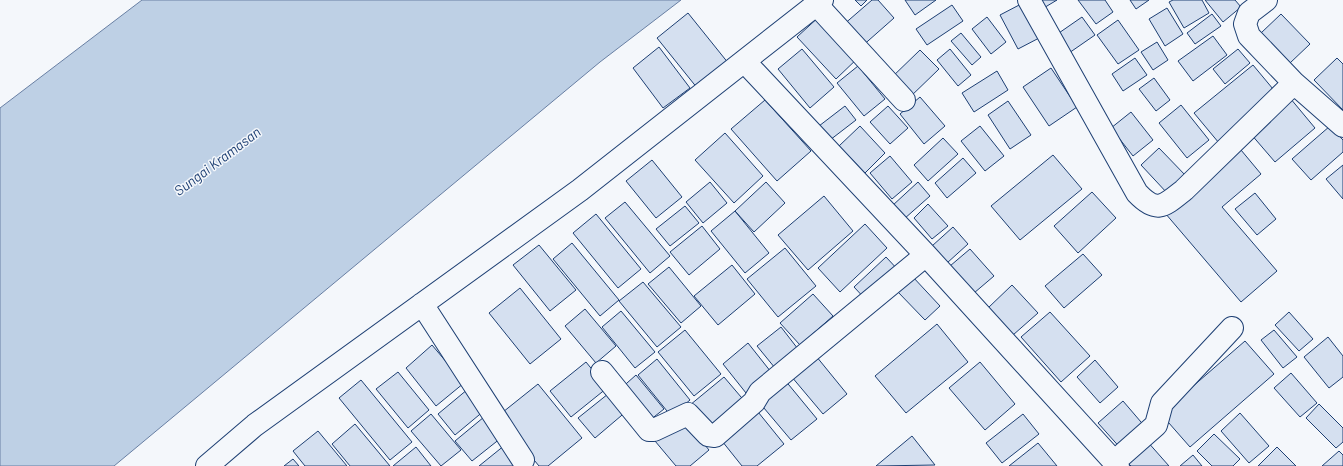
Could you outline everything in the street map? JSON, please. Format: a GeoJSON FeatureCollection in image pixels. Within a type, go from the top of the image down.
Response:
{"type":"FeatureCollection","features":[{"type":"Feature","properties":{"kind":"street"},"geometry":{"type":"LineString","coordinates":[[1029,0],[1137,193],[1147,204],[1157,207],[1167,204],[1184,190],[1294,83]]}},
{"type":"Feature","properties":{"kind":"street"},"geometry":{"type":"LineString","coordinates":[[1266,0],[1249,13],[1245,24],[1249,36],[1294,83],[1343,126]]}},
{"type":"Feature","properties":{"kind":"street"},"geometry":{"type":"LineString","coordinates":[[207,466],[255,425],[580,190],[745,62],[819,2],[904,100]]}},
{"type":"Feature","properties":{"kind":"street"},"geometry":{"type":"LineString","coordinates":[[745,62],[926,255],[1116,464],[1152,430],[1158,422],[1159,408],[1162,403],[1232,328]]}},
{"type":"Feature","properties":{"kind":"street"},"geometry":{"type":"LineString","coordinates":[[602,372],[649,430],[654,430],[688,414],[708,435],[715,436],[754,402],[760,392],[926,255]]}},
{"type":"Feature","properties":{"kind":"street"},"geometry":{"type":"LineString","coordinates":[[422,304],[522,460]]}},
{"type":"Feature","properties":{"kind":"water","name":"Sungai Kramasan"},"geometry":{"type":"Polygon","coordinates":[[[142,0],[681,0],[600,62],[114,466],[0,466],[0,108],[142,0]]]}},
{"type":"Feature","properties":{"kind":"building"},"geometry":{"type":"Polygon","coordinates":[[[855,0],[867,0],[861,6],[855,0]]]}},
{"type":"Feature","properties":{"kind":"building"},"geometry":{"type":"Polygon","coordinates":[[[872,0],[878,0],[894,18],[860,48],[842,26],[872,0]]]}},
{"type":"Feature","properties":{"kind":"building"},"geometry":{"type":"Polygon","coordinates":[[[905,0],[936,0],[915,15],[905,0]]]}},
{"type":"Feature","properties":{"kind":"building"},"geometry":{"type":"Polygon","coordinates":[[[1036,0],[1057,0],[1042,9],[1036,0]]]}},
{"type":"Feature","properties":{"kind":"building"},"geometry":{"type":"Polygon","coordinates":[[[1078,0],[1105,0],[1113,12],[1096,24],[1078,0]]]}},
{"type":"Feature","properties":{"kind":"building"},"geometry":{"type":"Polygon","coordinates":[[[1130,0],[1149,0],[1136,9],[1130,0]]]}},
{"type":"Feature","properties":{"kind":"building"},"geometry":{"type":"Polygon","coordinates":[[[1173,0],[1202,0],[1209,13],[1184,28],[1169,2],[1173,0]]]}},
{"type":"Feature","properties":{"kind":"building"},"geometry":{"type":"Polygon","coordinates":[[[1205,0],[1235,0],[1241,7],[1223,22],[1205,0]]]}},
{"type":"Feature","properties":{"kind":"building"},"geometry":{"type":"Polygon","coordinates":[[[1023,3],[1041,37],[1018,49],[1000,15],[1023,3]]]}},
{"type":"Feature","properties":{"kind":"building"},"geometry":{"type":"Polygon","coordinates":[[[952,5],[963,21],[927,45],[916,29],[952,5]]]}},
{"type":"Feature","properties":{"kind":"building"},"geometry":{"type":"Polygon","coordinates":[[[1167,8],[1183,34],[1165,46],[1149,19],[1167,8]]]}},
{"type":"Feature","properties":{"kind":"building"},"geometry":{"type":"Polygon","coordinates":[[[688,13],[729,64],[698,89],[657,38],[688,13]]]}},
{"type":"Feature","properties":{"kind":"building"},"geometry":{"type":"Polygon","coordinates":[[[822,14],[860,56],[836,79],[797,37],[822,14]]]}},
{"type":"Feature","properties":{"kind":"building"},"geometry":{"type":"Polygon","coordinates":[[[1212,14],[1221,26],[1195,44],[1187,33],[1212,14]]]}},
{"type":"Feature","properties":{"kind":"building"},"geometry":{"type":"Polygon","coordinates":[[[1281,14],[1310,44],[1290,63],[1261,33],[1281,14]]]}},
{"type":"Feature","properties":{"kind":"building"},"geometry":{"type":"Polygon","coordinates":[[[987,17],[1006,42],[991,54],[972,29],[987,17]]]}},
{"type":"Feature","properties":{"kind":"building"},"geometry":{"type":"Polygon","coordinates":[[[1082,17],[1095,35],[1069,53],[1056,35],[1082,17]]]}},
{"type":"Feature","properties":{"kind":"building"},"geometry":{"type":"Polygon","coordinates":[[[1118,20],[1139,50],[1118,64],[1097,35],[1118,20]]]}},
{"type":"Feature","properties":{"kind":"building"},"geometry":{"type":"Polygon","coordinates":[[[961,33],[981,57],[972,65],[951,41],[961,33]]]}},
{"type":"Feature","properties":{"kind":"building"},"geometry":{"type":"Polygon","coordinates":[[[1213,36],[1227,55],[1193,81],[1178,61],[1213,36]]]}},
{"type":"Feature","properties":{"kind":"building"},"geometry":{"type":"Polygon","coordinates":[[[1157,42],[1168,60],[1153,70],[1141,52],[1157,42]]]}},
{"type":"Feature","properties":{"kind":"building"},"geometry":{"type":"Polygon","coordinates":[[[659,47],[690,88],[663,108],[633,68],[659,47]]]}},
{"type":"Feature","properties":{"kind":"building"},"geometry":{"type":"Polygon","coordinates":[[[802,49],[834,87],[810,108],[778,69],[802,49]]]}},
{"type":"Feature","properties":{"kind":"building"},"geometry":{"type":"Polygon","coordinates":[[[950,49],[971,75],[958,86],[937,60],[950,49]]]}},
{"type":"Feature","properties":{"kind":"building"},"geometry":{"type":"Polygon","coordinates":[[[1238,49],[1250,63],[1225,84],[1213,69],[1238,49]]]}},
{"type":"Feature","properties":{"kind":"building"},"geometry":{"type":"Polygon","coordinates":[[[920,50],[939,69],[908,99],[889,80],[920,50]]]}},
{"type":"Feature","properties":{"kind":"building"},"geometry":{"type":"Polygon","coordinates":[[[1135,58],[1147,75],[1123,91],[1112,74],[1135,58]]]}},
{"type":"Feature","properties":{"kind":"building"},"geometry":{"type":"Polygon","coordinates":[[[1337,58],[1343,64],[1343,110],[1314,80],[1337,58]]]}},
{"type":"Feature","properties":{"kind":"building"},"geometry":{"type":"Polygon","coordinates":[[[1253,65],[1278,95],[1219,143],[1194,113],[1253,65]]]}},
{"type":"Feature","properties":{"kind":"building"},"geometry":{"type":"Polygon","coordinates":[[[858,66],[885,99],[864,116],[837,83],[858,66]]]}},
{"type":"Feature","properties":{"kind":"building"},"geometry":{"type":"Polygon","coordinates":[[[1051,68],[1077,107],[1049,126],[1023,87],[1051,68]]]}},
{"type":"Feature","properties":{"kind":"building"},"geometry":{"type":"Polygon","coordinates":[[[997,71],[1008,90],[974,112],[962,93],[997,71]]]}},
{"type":"Feature","properties":{"kind":"building"},"geometry":{"type":"Polygon","coordinates":[[[1154,78],[1170,100],[1156,111],[1139,89],[1154,78]]]}},
{"type":"Feature","properties":{"kind":"building"},"geometry":{"type":"Polygon","coordinates":[[[920,97],[945,126],[924,144],[900,114],[920,97]]]}},
{"type":"Feature","properties":{"kind":"building"},"geometry":{"type":"Polygon","coordinates":[[[1290,98],[1315,128],[1275,162],[1250,133],[1290,98]]]}},
{"type":"Feature","properties":{"kind":"building"},"geometry":{"type":"Polygon","coordinates":[[[765,100],[811,151],[777,181],[731,129],[765,100]]]}},
{"type":"Feature","properties":{"kind":"building"},"geometry":{"type":"Polygon","coordinates":[[[1008,101],[1031,135],[1010,149],[988,115],[1008,101]]]}},
{"type":"Feature","properties":{"kind":"building"},"geometry":{"type":"Polygon","coordinates":[[[1181,105],[1209,140],[1187,158],[1159,123],[1181,105]]]}},
{"type":"Feature","properties":{"kind":"building"},"geometry":{"type":"Polygon","coordinates":[[[845,106],[856,120],[830,140],[819,126],[845,106]]]}},
{"type":"Feature","properties":{"kind":"building"},"geometry":{"type":"Polygon","coordinates":[[[888,106],[908,128],[890,144],[870,122],[888,106]]]}},
{"type":"Feature","properties":{"kind":"building"},"geometry":{"type":"Polygon","coordinates":[[[1131,112],[1153,140],[1133,156],[1111,128],[1131,112]]]}},
{"type":"Feature","properties":{"kind":"building"},"geometry":{"type":"Polygon","coordinates":[[[860,126],[885,153],[865,173],[839,146],[860,126]]]}},
{"type":"Feature","properties":{"kind":"building"},"geometry":{"type":"Polygon","coordinates":[[[980,126],[1004,156],[985,171],[961,141],[980,126]]]}},
{"type":"Feature","properties":{"kind":"building"},"geometry":{"type":"Polygon","coordinates":[[[1330,126],[1343,140],[1343,152],[1311,180],[1292,159],[1330,126]]]}},
{"type":"Feature","properties":{"kind":"building"},"geometry":{"type":"Polygon","coordinates":[[[725,133],[763,176],[734,203],[695,160],[725,133]]]}},
{"type":"Feature","properties":{"kind":"building"},"geometry":{"type":"Polygon","coordinates":[[[943,138],[958,154],[928,181],[914,165],[943,138]]]}},
{"type":"Feature","properties":{"kind":"building"},"geometry":{"type":"Polygon","coordinates":[[[1159,148],[1187,177],[1168,194],[1141,165],[1159,148]]]}},
{"type":"Feature","properties":{"kind":"building"},"geometry":{"type":"Polygon","coordinates":[[[1241,150],[1261,174],[1222,207],[1277,271],[1241,302],[1165,213],[1241,150]]]}},
{"type":"Feature","properties":{"kind":"building"},"geometry":{"type":"Polygon","coordinates":[[[1053,155],[1082,189],[1020,240],[991,206],[1053,155]]]}},
{"type":"Feature","properties":{"kind":"building"},"geometry":{"type":"Polygon","coordinates":[[[890,156],[912,182],[892,199],[870,173],[890,156]]]}},
{"type":"Feature","properties":{"kind":"building"},"geometry":{"type":"Polygon","coordinates":[[[963,158],[976,173],[947,198],[935,183],[963,158]]]}},
{"type":"Feature","properties":{"kind":"building"},"geometry":{"type":"Polygon","coordinates":[[[652,160],[682,197],[656,218],[626,181],[652,160]]]}},
{"type":"Feature","properties":{"kind":"building"},"geometry":{"type":"Polygon","coordinates":[[[1343,165],[1343,199],[1326,179],[1343,165]]]}},
{"type":"Feature","properties":{"kind":"building"},"geometry":{"type":"Polygon","coordinates":[[[710,182],[727,203],[703,223],[686,202],[710,182]]]}},
{"type":"Feature","properties":{"kind":"building"},"geometry":{"type":"Polygon","coordinates":[[[766,182],[785,203],[754,232],[735,211],[766,182]]]}},
{"type":"Feature","properties":{"kind":"building"},"geometry":{"type":"Polygon","coordinates":[[[918,182],[930,196],[904,219],[892,206],[918,182]]]}},
{"type":"Feature","properties":{"kind":"building"},"geometry":{"type":"Polygon","coordinates":[[[1092,192],[1116,218],[1078,253],[1054,226],[1092,192]]]}},
{"type":"Feature","properties":{"kind":"building"},"geometry":{"type":"Polygon","coordinates":[[[1255,193],[1276,219],[1257,235],[1235,209],[1255,193]]]}},
{"type":"Feature","properties":{"kind":"building"},"geometry":{"type":"Polygon","coordinates":[[[824,196],[853,231],[808,270],[778,235],[824,196]]]}},
{"type":"Feature","properties":{"kind":"building"},"geometry":{"type":"Polygon","coordinates":[[[625,202],[670,256],[650,273],[605,218],[625,202]]]}},
{"type":"Feature","properties":{"kind":"building"},"geometry":{"type":"Polygon","coordinates":[[[928,204],[948,226],[932,239],[914,218],[928,204]]]}},
{"type":"Feature","properties":{"kind":"building"},"geometry":{"type":"Polygon","coordinates":[[[685,206],[699,223],[670,246],[656,229],[685,206]]]}},
{"type":"Feature","properties":{"kind":"building"},"geometry":{"type":"Polygon","coordinates":[[[735,211],[769,253],[745,273],[711,231],[735,211]]]}},
{"type":"Feature","properties":{"kind":"building"},"geometry":{"type":"Polygon","coordinates":[[[596,214],[641,269],[618,288],[573,233],[596,214]]]}},
{"type":"Feature","properties":{"kind":"building"},"geometry":{"type":"Polygon","coordinates":[[[865,224],[887,248],[840,292],[818,268],[865,224]]]}},
{"type":"Feature","properties":{"kind":"building"},"geometry":{"type":"Polygon","coordinates":[[[702,226],[720,249],[689,275],[670,252],[702,226]]]}},
{"type":"Feature","properties":{"kind":"building"},"geometry":{"type":"Polygon","coordinates":[[[953,227],[968,244],[947,263],[932,246],[953,227]]]}},
{"type":"Feature","properties":{"kind":"building"},"geometry":{"type":"Polygon","coordinates":[[[572,243],[619,300],[600,316],[553,259],[572,243]]]}},
{"type":"Feature","properties":{"kind":"building"},"geometry":{"type":"Polygon","coordinates":[[[539,245],[576,290],[550,311],[513,265],[539,245]]]}},
{"type":"Feature","properties":{"kind":"building"},"geometry":{"type":"Polygon","coordinates":[[[785,248],[816,286],[778,317],[747,279],[785,248]]]}},
{"type":"Feature","properties":{"kind":"building"},"geometry":{"type":"Polygon","coordinates":[[[970,249],[994,276],[974,293],[950,266],[970,249]]]}},
{"type":"Feature","properties":{"kind":"building"},"geometry":{"type":"Polygon","coordinates":[[[1083,254],[1102,275],[1064,308],[1045,286],[1083,254]]]}},
{"type":"Feature","properties":{"kind":"building"},"geometry":{"type":"Polygon","coordinates":[[[886,257],[900,272],[868,302],[854,287],[886,257]]]}},
{"type":"Feature","properties":{"kind":"building"},"geometry":{"type":"Polygon","coordinates":[[[732,265],[755,294],[718,325],[694,296],[732,265]]]}},
{"type":"Feature","properties":{"kind":"building"},"geometry":{"type":"Polygon","coordinates":[[[669,267],[701,306],[681,323],[648,284],[669,267]]]}},
{"type":"Feature","properties":{"kind":"building"},"geometry":{"type":"Polygon","coordinates":[[[912,276],[940,306],[925,320],[897,291],[912,276]]]}},
{"type":"Feature","properties":{"kind":"building"},"geometry":{"type":"Polygon","coordinates":[[[643,282],[681,327],[657,347],[619,301],[643,282]]]}},
{"type":"Feature","properties":{"kind":"building"},"geometry":{"type":"Polygon","coordinates":[[[1012,285],[1038,313],[1013,335],[988,308],[1012,285]]]}},
{"type":"Feature","properties":{"kind":"building"},"geometry":{"type":"Polygon","coordinates":[[[520,288],[561,339],[530,364],[489,313],[520,288]]]}},
{"type":"Feature","properties":{"kind":"building"},"geometry":{"type":"Polygon","coordinates":[[[813,294],[833,316],[800,345],[780,323],[813,294]]]}},
{"type":"Feature","properties":{"kind":"building"},"geometry":{"type":"Polygon","coordinates":[[[585,309],[616,346],[596,363],[565,326],[585,309]]]}},
{"type":"Feature","properties":{"kind":"building"},"geometry":{"type":"Polygon","coordinates":[[[621,311],[655,352],[635,368],[602,327],[621,311]]]}},
{"type":"Feature","properties":{"kind":"building"},"geometry":{"type":"Polygon","coordinates":[[[1050,312],[1090,356],[1061,382],[1021,337],[1050,312]]]}},
{"type":"Feature","properties":{"kind":"building"},"geometry":{"type":"Polygon","coordinates":[[[1289,312],[1313,339],[1299,351],[1275,325],[1289,312]]]}},
{"type":"Feature","properties":{"kind":"building"},"geometry":{"type":"Polygon","coordinates":[[[937,324],[968,362],[906,413],[875,376],[937,324]]]}},
{"type":"Feature","properties":{"kind":"building"},"geometry":{"type":"Polygon","coordinates":[[[781,327],[798,349],[775,368],[757,346],[781,327]]]}},
{"type":"Feature","properties":{"kind":"building"},"geometry":{"type":"Polygon","coordinates":[[[685,330],[721,374],[694,396],[658,352],[685,330]]]}},
{"type":"Feature","properties":{"kind":"building"},"geometry":{"type":"Polygon","coordinates":[[[1274,330],[1297,357],[1283,368],[1261,340],[1274,330]]]}},
{"type":"Feature","properties":{"kind":"building"},"geometry":{"type":"Polygon","coordinates":[[[1328,337],[1343,356],[1343,377],[1329,388],[1304,357],[1328,337]]]}},
{"type":"Feature","properties":{"kind":"building"},"geometry":{"type":"Polygon","coordinates":[[[1245,341],[1274,374],[1190,447],[1161,414],[1245,341]]]}},
{"type":"Feature","properties":{"kind":"building"},"geometry":{"type":"Polygon","coordinates":[[[748,343],[771,372],[746,393],[723,364],[748,343]]]}},
{"type":"Feature","properties":{"kind":"building"},"geometry":{"type":"Polygon","coordinates":[[[432,345],[464,383],[436,406],[406,368],[432,345]]]}},
{"type":"Feature","properties":{"kind":"building"},"geometry":{"type":"Polygon","coordinates":[[[816,356],[847,394],[823,414],[791,376],[816,356]]]}},
{"type":"Feature","properties":{"kind":"building"},"geometry":{"type":"Polygon","coordinates":[[[657,359],[690,400],[671,416],[638,375],[657,359]]]}},
{"type":"Feature","properties":{"kind":"building"},"geometry":{"type":"Polygon","coordinates":[[[1095,360],[1118,387],[1100,403],[1077,377],[1095,360]]]}},
{"type":"Feature","properties":{"kind":"building"},"geometry":{"type":"Polygon","coordinates":[[[586,362],[607,388],[571,417],[550,391],[586,362]]]}},
{"type":"Feature","properties":{"kind":"building"},"geometry":{"type":"Polygon","coordinates":[[[980,362],[1015,404],[985,430],[949,388],[980,362]]]}},
{"type":"Feature","properties":{"kind":"building"},"geometry":{"type":"Polygon","coordinates":[[[398,372],[429,410],[408,428],[376,389],[398,372]]]}},
{"type":"Feature","properties":{"kind":"building"},"geometry":{"type":"Polygon","coordinates":[[[1291,373],[1317,403],[1300,417],[1274,388],[1291,373]]]}},
{"type":"Feature","properties":{"kind":"building"},"geometry":{"type":"Polygon","coordinates":[[[636,375],[664,409],[645,424],[618,391],[636,375]]]}},
{"type":"Feature","properties":{"kind":"building"},"geometry":{"type":"Polygon","coordinates":[[[724,377],[747,404],[712,432],[690,405],[724,377]]]}},
{"type":"Feature","properties":{"kind":"building"},"geometry":{"type":"Polygon","coordinates":[[[784,379],[817,419],[791,440],[758,401],[784,379]]]}},
{"type":"Feature","properties":{"kind":"building"},"geometry":{"type":"Polygon","coordinates":[[[361,380],[412,442],[390,460],[339,398],[361,380]]]}},
{"type":"Feature","properties":{"kind":"building"},"geometry":{"type":"Polygon","coordinates":[[[538,384],[582,438],[548,466],[539,466],[498,416],[538,384]]]}},
{"type":"Feature","properties":{"kind":"building"},"geometry":{"type":"Polygon","coordinates":[[[468,389],[485,410],[455,435],[438,414],[468,389]]]}},
{"type":"Feature","properties":{"kind":"building"},"geometry":{"type":"Polygon","coordinates":[[[613,390],[628,410],[595,438],[578,418],[613,390]]]}},
{"type":"Feature","properties":{"kind":"building"},"geometry":{"type":"Polygon","coordinates":[[[1123,401],[1147,429],[1123,451],[1098,423],[1123,401]]]}},
{"type":"Feature","properties":{"kind":"building"},"geometry":{"type":"Polygon","coordinates":[[[1319,404],[1343,428],[1343,442],[1336,448],[1306,418],[1319,404]]]}},
{"type":"Feature","properties":{"kind":"building"},"geometry":{"type":"Polygon","coordinates":[[[754,407],[784,444],[757,466],[742,466],[718,436],[754,407]]]}},
{"type":"Feature","properties":{"kind":"building"},"geometry":{"type":"Polygon","coordinates":[[[1240,413],[1269,446],[1249,463],[1221,431],[1240,413]]]}},
{"type":"Feature","properties":{"kind":"building"},"geometry":{"type":"Polygon","coordinates":[[[431,414],[461,450],[441,466],[411,431],[431,414]]]}},
{"type":"Feature","properties":{"kind":"building"},"geometry":{"type":"Polygon","coordinates":[[[1023,414],[1039,434],[1002,463],[986,443],[1023,414]]]}},
{"type":"Feature","properties":{"kind":"building"},"geometry":{"type":"Polygon","coordinates":[[[484,417],[501,438],[472,461],[455,441],[484,417]]]}},
{"type":"Feature","properties":{"kind":"building"},"geometry":{"type":"Polygon","coordinates":[[[683,418],[709,450],[690,466],[676,466],[655,441],[683,418]]]}},
{"type":"Feature","properties":{"kind":"building"},"geometry":{"type":"Polygon","coordinates":[[[355,424],[390,466],[350,466],[332,444],[355,424]]]}},
{"type":"Feature","properties":{"kind":"building"},"geometry":{"type":"Polygon","coordinates":[[[318,431],[347,466],[305,466],[293,451],[318,431]]]}},
{"type":"Feature","properties":{"kind":"building"},"geometry":{"type":"Polygon","coordinates":[[[1214,434],[1240,459],[1233,466],[1212,466],[1197,451],[1214,434]]]}},
{"type":"Feature","properties":{"kind":"building"},"geometry":{"type":"Polygon","coordinates":[[[912,436],[935,465],[876,466],[912,436]]]}},
{"type":"Feature","properties":{"kind":"building"},"geometry":{"type":"Polygon","coordinates":[[[1146,440],[1169,466],[1131,466],[1124,459],[1146,440]]]}},
{"type":"Feature","properties":{"kind":"building"},"geometry":{"type":"Polygon","coordinates":[[[1038,443],[1057,466],[1009,466],[1038,443]]]}},
{"type":"Feature","properties":{"kind":"building"},"geometry":{"type":"Polygon","coordinates":[[[505,445],[522,466],[479,466],[505,445]]]}},
{"type":"Feature","properties":{"kind":"building"},"geometry":{"type":"Polygon","coordinates":[[[416,447],[431,466],[393,466],[416,447]]]}},
{"type":"Feature","properties":{"kind":"building"},"geometry":{"type":"Polygon","coordinates":[[[1277,447],[1296,466],[1258,466],[1277,447]]]}},
{"type":"Feature","properties":{"kind":"building"},"geometry":{"type":"Polygon","coordinates":[[[1339,451],[1343,455],[1343,466],[1322,466],[1339,451]]]}},
{"type":"Feature","properties":{"kind":"building"},"geometry":{"type":"Polygon","coordinates":[[[1193,455],[1202,466],[1180,466],[1193,455]]]}},
{"type":"Feature","properties":{"kind":"building"},"geometry":{"type":"Polygon","coordinates":[[[293,459],[299,466],[284,466],[293,459]]]}}]}
